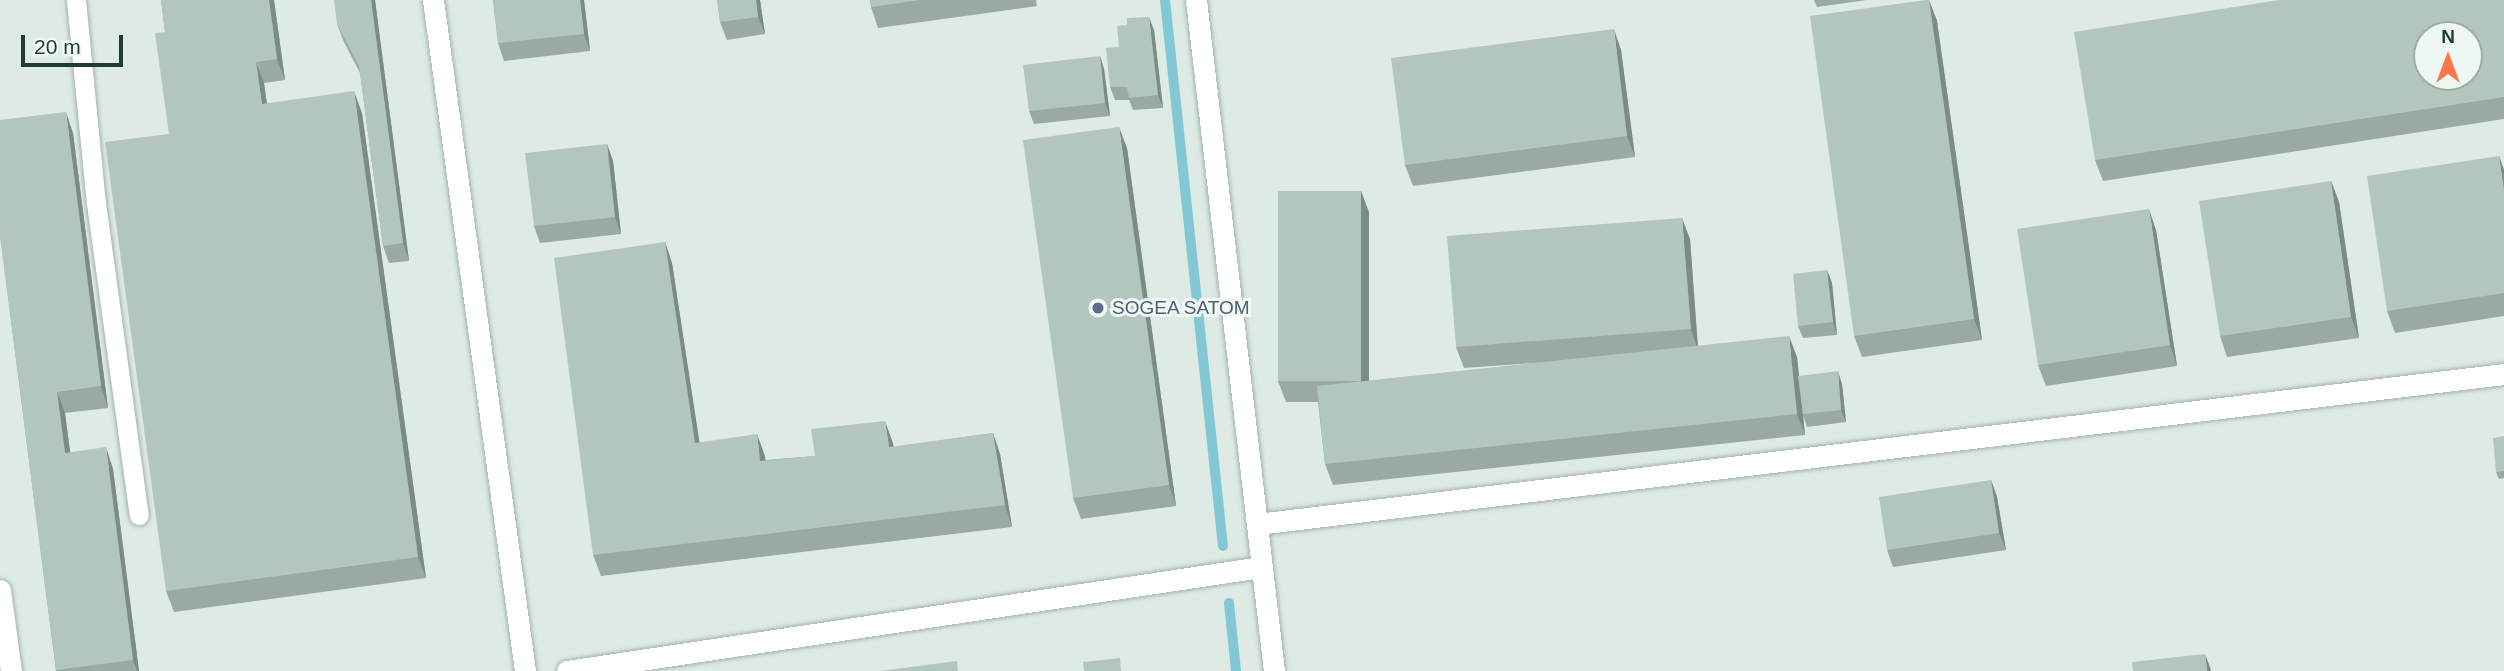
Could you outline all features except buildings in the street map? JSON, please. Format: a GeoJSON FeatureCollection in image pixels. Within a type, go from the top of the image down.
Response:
{"type":"FeatureCollection","features":[{"type":"Feature","properties":{"kind":"street"},"geometry":{"type":"LineString","coordinates":[[433,0],[525,671]]}},
{"type":"Feature","properties":{"kind":"street"},"geometry":{"type":"LineString","coordinates":[[1196,0],[1274,671]]}},
{"type":"Feature","properties":{"kind":"street"},"geometry":{"type":"LineString","coordinates":[[1257,524],[2504,374]]}},
{"type":"Feature","properties":{"kind":"street"},"geometry":{"type":"LineString","coordinates":[[567,671],[1261,567]]}},
{"type":"Feature","properties":{"kind":"street"},"geometry":{"type":"LineString","coordinates":[[0,590],[11,671]]}},
{"type":"Feature","properties":{"kind":"lane"},"geometry":{"type":"LineString","coordinates":[[76,0],[94,190],[139,515]]}},
{"type":"Feature","properties":{"kind":"waterway"},"geometry":{"type":"LineString","coordinates":[[1165,0],[1223,546]]}},
{"type":"Feature","properties":{"kind":"waterway"},"geometry":{"type":"LineString","coordinates":[[1229,603],[1236,671]]}},
{"type":"Feature","properties":{"kind":"place","name":"SOGEA SATOM"},"geometry":{"type":"Point","coordinates":[1098,308]}}]}
